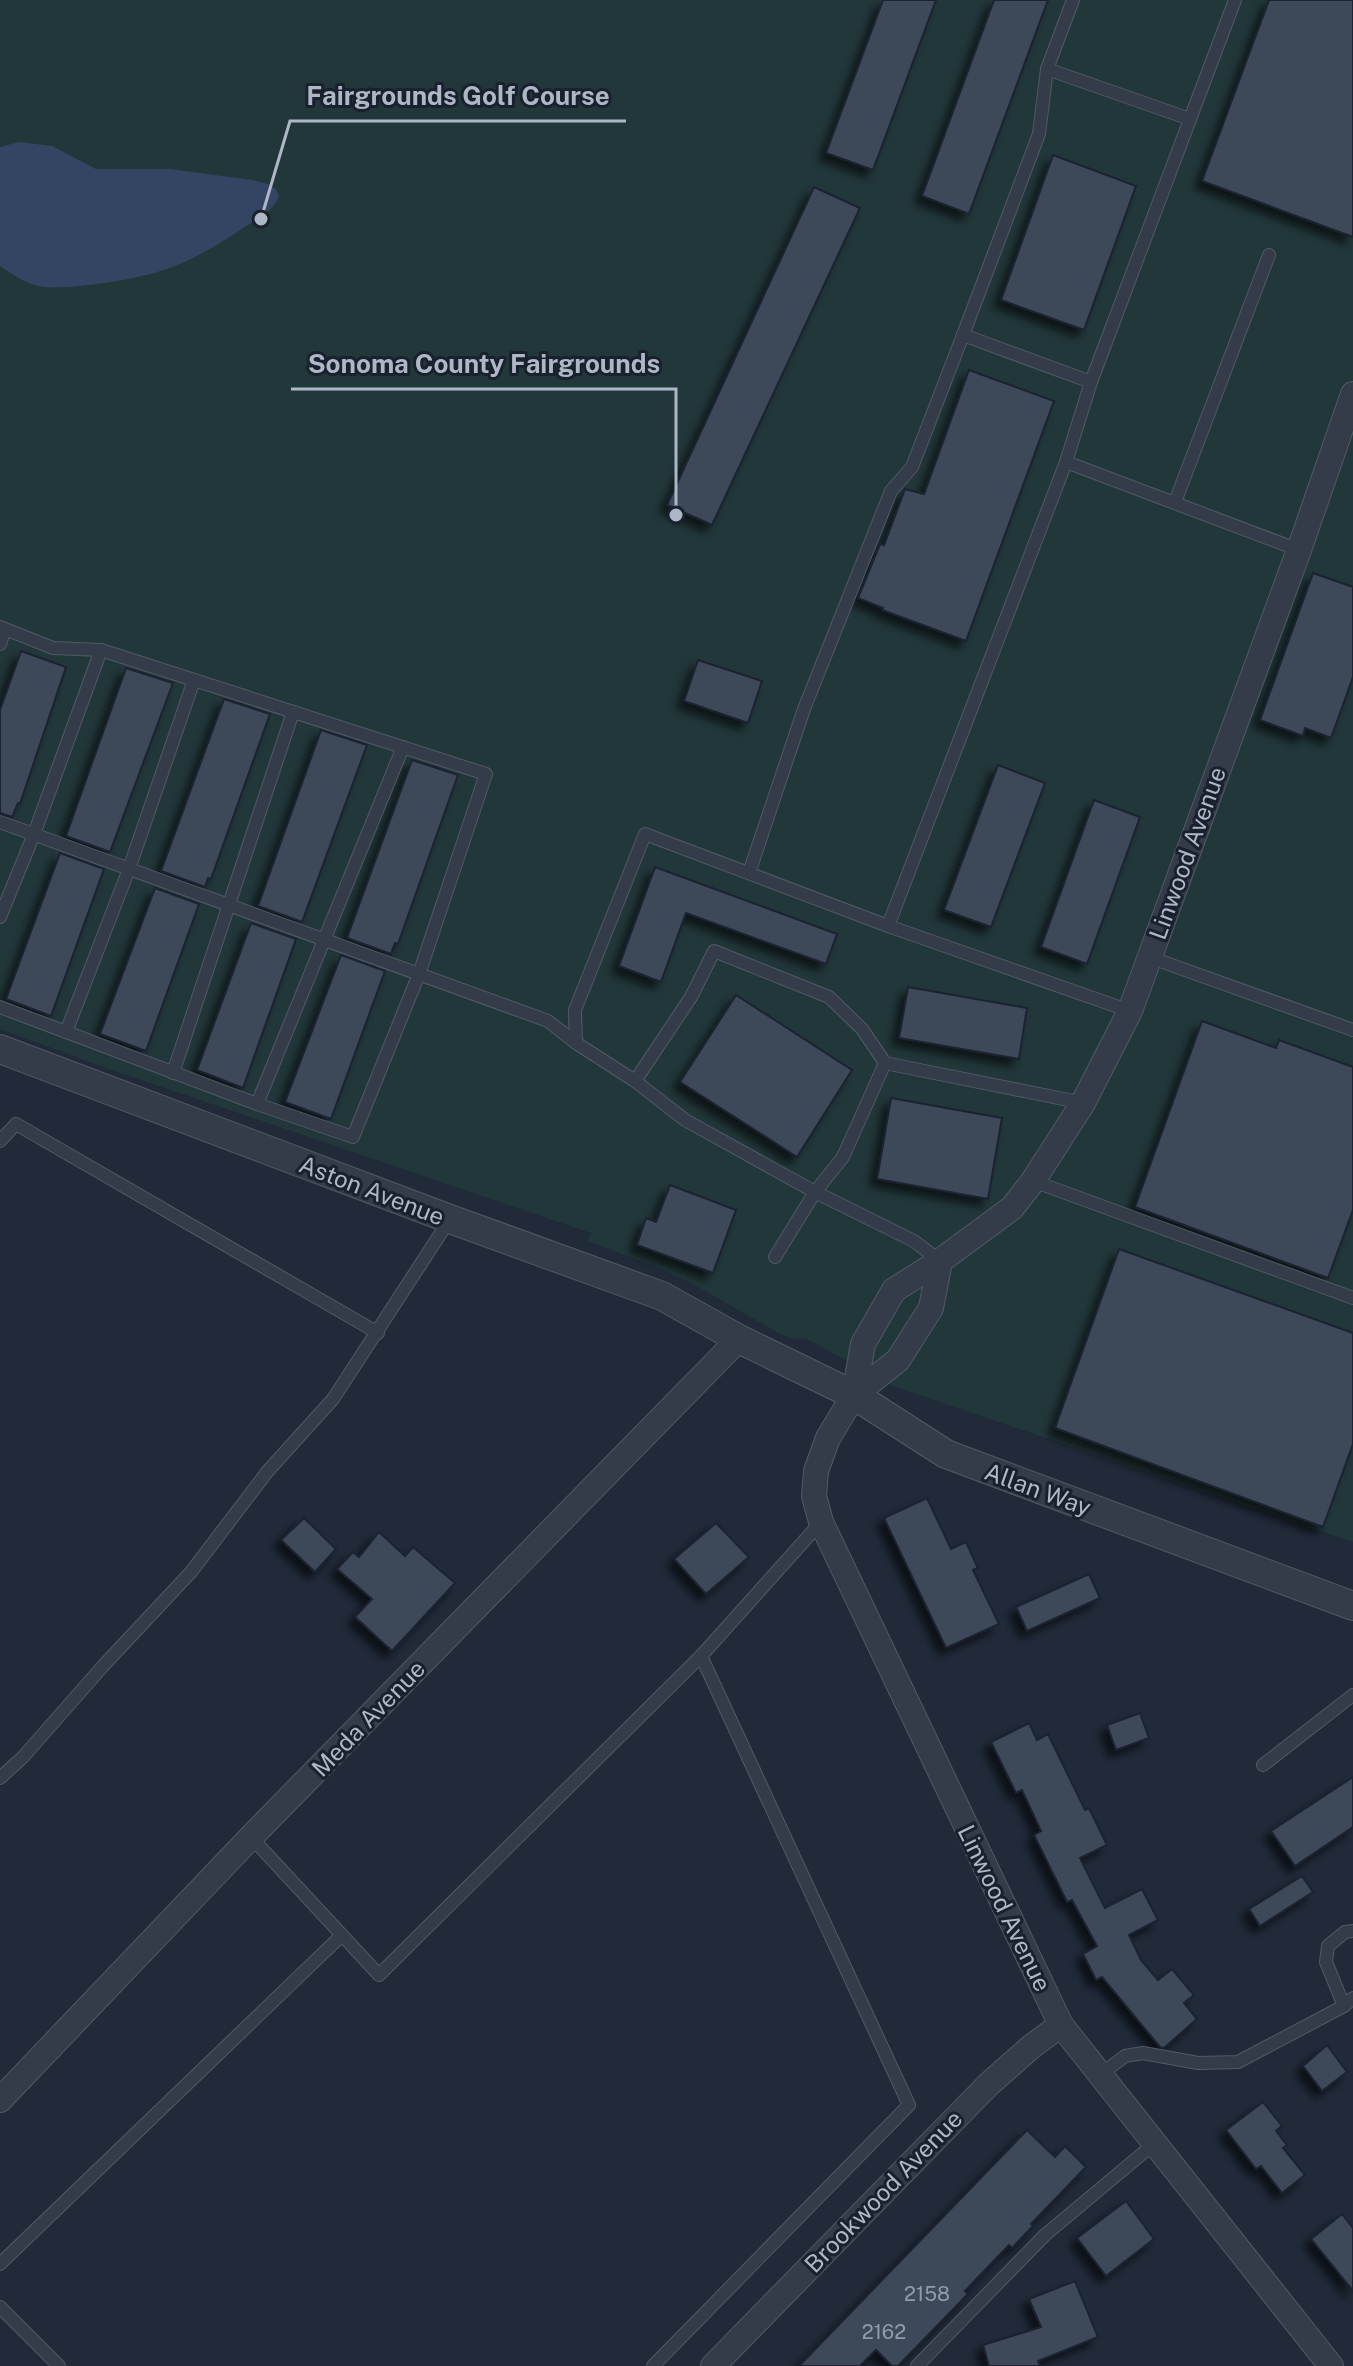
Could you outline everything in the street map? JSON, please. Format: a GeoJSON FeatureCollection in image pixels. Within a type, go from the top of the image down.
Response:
{"type":"FeatureCollection","features":[{"type":"Feature","properties":{"kind":"street","name":"Linwood Avenue"},"geometry":{"type":"LineString","coordinates":[[854,1395],[863,1344],[894,1290],[940,1261],[1012,1208],[1083,1103],[1130,1011],[1353,394]]}},
{"type":"Feature","properties":{"kind":"street","name":"Aston Avenue"},"geometry":{"type":"LineString","coordinates":[[0,1049],[662,1296],[739,1339]]}},
{"type":"Feature","properties":{"kind":"street","name":"Linwood Avenue"},"geometry":{"type":"LineString","coordinates":[[940,1261],[931,1308],[898,1360],[854,1395],[828,1438],[816,1471],[814,1496],[821,1522],[1061,2025],[1331,2366]]}},
{"type":"Feature","properties":{"kind":"street","name":"Allan Way"},"geometry":{"type":"LineString","coordinates":[[739,1339],[854,1395],[946,1454],[1353,1606]]}},
{"type":"Feature","properties":{"kind":"street","name":"Meda Avenue"},"geometry":{"type":"LineString","coordinates":[[0,2100],[251,1837],[739,1339]]}},
{"type":"Feature","properties":{"kind":"street","name":"Brookwood Avenue"},"geometry":{"type":"LineString","coordinates":[[713,2366],[989,2084],[1061,2025]]}},
{"type":"Feature","properties":{"kind":"lane"},"geometry":{"type":"LineString","coordinates":[[749,873],[809,694],[891,491],[912,467],[1039,134],[1047,69],[1073,0]]}},
{"type":"Feature","properties":{"kind":"lane"},"geometry":{"type":"LineString","coordinates":[[888,926],[1066,462],[1091,382],[1235,0]]}},
{"type":"Feature","properties":{"kind":"lane"},"geometry":{"type":"LineString","coordinates":[[1047,69],[1190,119]]}},
{"type":"Feature","properties":{"kind":"lane"},"geometry":{"type":"LineString","coordinates":[[1175,502],[1269,255]]}},
{"type":"Feature","properties":{"kind":"lane"},"geometry":{"type":"LineString","coordinates":[[963,335],[1091,382]]}},
{"type":"Feature","properties":{"kind":"lane"},"geometry":{"type":"LineString","coordinates":[[1066,462],[1299,550]]}},
{"type":"Feature","properties":{"kind":"lane"},"geometry":{"type":"LineString","coordinates":[[0,644],[2,628],[53,648],[101,650],[486,774],[419,974],[353,1137],[0,1007]]}},
{"type":"Feature","properties":{"kind":"lane"},"geometry":{"type":"LineString","coordinates":[[0,917],[34,834],[101,650]]}},
{"type":"Feature","properties":{"kind":"lane"},"geometry":{"type":"LineString","coordinates":[[66,1032],[129,869],[194,680]]}},
{"type":"Feature","properties":{"kind":"lane"},"geometry":{"type":"LineString","coordinates":[[173,1073],[293,712]]}},
{"type":"Feature","properties":{"kind":"lane"},"geometry":{"type":"LineString","coordinates":[[257,1104],[403,747]]}},
{"type":"Feature","properties":{"kind":"lane"},"geometry":{"type":"LineString","coordinates":[[0,822],[548,1021],[685,1120],[815,1192],[914,1241],[940,1261]]}},
{"type":"Feature","properties":{"kind":"lane"},"geometry":{"type":"LineString","coordinates":[[576,1043],[575,1010],[645,834],[888,926],[1130,1011]]}},
{"type":"Feature","properties":{"kind":"lane"},"geometry":{"type":"LineString","coordinates":[[635,1081],[691,997],[714,951],[829,997],[862,1029],[885,1063],[1083,1103]]}},
{"type":"Feature","properties":{"kind":"lane"},"geometry":{"type":"LineString","coordinates":[[1149,957],[1353,1030]]}},
{"type":"Feature","properties":{"kind":"lane"},"geometry":{"type":"LineString","coordinates":[[775,1257],[815,1192],[843,1157],[885,1063]]}},
{"type":"Feature","properties":{"kind":"lane"},"geometry":{"type":"LineString","coordinates":[[0,1141],[16,1124],[378,1333]]}},
{"type":"Feature","properties":{"kind":"lane"},"geometry":{"type":"LineString","coordinates":[[1033,1181],[1353,1298]]}},
{"type":"Feature","properties":{"kind":"lane"},"geometry":{"type":"LineString","coordinates":[[0,1778],[23,1757],[191,1572],[267,1472],[333,1399],[450,1219]]}},
{"type":"Feature","properties":{"kind":"lane"},"geometry":{"type":"LineString","coordinates":[[251,1837],[379,1975],[701,1656],[821,1522]]}},
{"type":"Feature","properties":{"kind":"lane"},"geometry":{"type":"LineString","coordinates":[[653,2366],[909,2105],[701,1656]]}},
{"type":"Feature","properties":{"kind":"lane"},"geometry":{"type":"LineString","coordinates":[[1263,1765],[1353,1695]]}},
{"type":"Feature","properties":{"kind":"lane"},"geometry":{"type":"LineString","coordinates":[[1100,2075],[1125,2056],[1143,2053],[1198,2063],[1238,2062],[1348,2002],[1326,1962],[1328,1946],[1345,1932],[1353,1931]]}},
{"type":"Feature","properties":{"kind":"lane"},"geometry":{"type":"LineString","coordinates":[[0,2264],[342,1935]]}},
{"type":"Feature","properties":{"kind":"lane"},"geometry":{"type":"LineString","coordinates":[[917,2366],[1045,2235],[1155,2143]]}},
{"type":"Feature","properties":{"kind":"lane"},"geometry":{"type":"LineString","coordinates":[[0,2307],[59,2366]]}},
{"type":"Feature","properties":{"kind":"green space"},"geometry":{"type":"Polygon","coordinates":[[[0,0],[1353,0],[1353,1542],[893,1386],[805,1338],[795,1339],[780,1334],[693,1284],[588,1241],[591,1233],[0,1029],[0,0]]]}},
{"type":"Feature","properties":{"kind":"water"},"geometry":{"type":"Polygon","coordinates":[[[19,142],[52,146],[96,169],[170,169],[252,180],[268,184],[276,189],[279,196],[269,211],[259,218],[177,265],[106,283],[73,287],[38,286],[0,266],[0,147],[19,142]]]}},
{"type":"Feature","properties":{"kind":"building"},"geometry":{"type":"Polygon","coordinates":[[[883,0],[936,0],[873,170],[826,153],[883,0]]]}},
{"type":"Feature","properties":{"kind":"building"},"geometry":{"type":"Polygon","coordinates":[[[994,0],[1048,0],[969,214],[922,196],[994,0]]]}},
{"type":"Feature","properties":{"kind":"building"},"geometry":{"type":"Polygon","coordinates":[[[1269,0],[1353,0],[1353,237],[1202,181],[1269,0]]]}},
{"type":"Feature","properties":{"kind":"building"},"geometry":{"type":"Polygon","coordinates":[[[1053,155],[1136,186],[1084,330],[1001,300],[1053,155]]]}},
{"type":"Feature","properties":{"kind":"building"},"geometry":{"type":"Polygon","coordinates":[[[814,187],[860,208],[712,525],[667,505],[814,187]]]}},
{"type":"Feature","properties":{"kind":"building"},"geometry":{"type":"Polygon","coordinates":[[[969,370],[1054,401],[966,641],[858,598],[880,544],[884,545],[905,489],[924,494],[969,370]]]}},
{"type":"Feature","properties":{"kind":"building"},"geometry":{"type":"Polygon","coordinates":[[[1313,573],[1353,587],[1353,677],[1331,738],[1305,728],[1303,736],[1260,720],[1313,573]]]}},
{"type":"Feature","properties":{"kind":"building"},"geometry":{"type":"Polygon","coordinates":[[[21,651],[66,667],[20,804],[12,817],[0,813],[0,710],[21,651]]]}},
{"type":"Feature","properties":{"kind":"building"},"geometry":{"type":"Polygon","coordinates":[[[698,660],[762,681],[748,723],[684,701],[698,660]]]}},
{"type":"Feature","properties":{"kind":"building"},"geometry":{"type":"Polygon","coordinates":[[[126,668],[173,683],[110,852],[66,836],[126,668]]]}},
{"type":"Feature","properties":{"kind":"building"},"geometry":{"type":"Polygon","coordinates":[[[224,699],[270,714],[211,879],[208,878],[205,887],[161,871],[224,699]]]}},
{"type":"Feature","properties":{"kind":"building"},"geometry":{"type":"Polygon","coordinates":[[[321,730],[367,745],[302,922],[258,906],[321,730]]]}},
{"type":"Feature","properties":{"kind":"building"},"geometry":{"type":"Polygon","coordinates":[[[412,760],[458,775],[398,944],[395,943],[391,954],[347,938],[412,760]]]}},
{"type":"Feature","properties":{"kind":"building"},"geometry":{"type":"Polygon","coordinates":[[[998,765],[1045,783],[991,927],[944,910],[998,765]]]}},
{"type":"Feature","properties":{"kind":"building"},"geometry":{"type":"Polygon","coordinates":[[[1094,800],[1140,817],[1087,964],[1041,947],[1094,800]]]}},
{"type":"Feature","properties":{"kind":"building"},"geometry":{"type":"Polygon","coordinates":[[[60,853],[104,869],[51,1016],[6,999],[60,853]]]}},
{"type":"Feature","properties":{"kind":"building"},"geometry":{"type":"Polygon","coordinates":[[[655,867],[837,934],[826,964],[686,913],[661,982],[619,966],[655,867]]]}},
{"type":"Feature","properties":{"kind":"building"},"geometry":{"type":"Polygon","coordinates":[[[155,888],[199,904],[146,1051],[100,1034],[155,888]]]}},
{"type":"Feature","properties":{"kind":"building"},"geometry":{"type":"Polygon","coordinates":[[[251,923],[296,939],[243,1088],[197,1070],[251,923]]]}},
{"type":"Feature","properties":{"kind":"building"},"geometry":{"type":"Polygon","coordinates":[[[341,955],[385,971],[331,1119],[285,1102],[341,955]]]}},
{"type":"Feature","properties":{"kind":"building"},"geometry":{"type":"Polygon","coordinates":[[[908,987],[1027,1008],[1019,1059],[899,1038],[908,987]]]}},
{"type":"Feature","properties":{"kind":"building"},"geometry":{"type":"Polygon","coordinates":[[[736,995],[852,1070],[797,1157],[680,1082],[736,995]]]}},
{"type":"Feature","properties":{"kind":"building"},"geometry":{"type":"Polygon","coordinates":[[[1202,1021],[1276,1048],[1279,1040],[1353,1067],[1353,1210],[1328,1278],[1135,1207],[1202,1021]]]}},
{"type":"Feature","properties":{"kind":"building"},"geometry":{"type":"Polygon","coordinates":[[[891,1098],[1002,1118],[988,1199],[877,1179],[891,1098]]]}},
{"type":"Feature","properties":{"kind":"building"},"geometry":{"type":"Polygon","coordinates":[[[670,1185],[736,1210],[713,1273],[637,1245],[646,1218],[656,1222],[670,1185]]]}},
{"type":"Feature","properties":{"kind":"building"},"geometry":{"type":"Polygon","coordinates":[[[1119,1249],[1353,1333],[1353,1444],[1323,1527],[1055,1428],[1119,1249]]]}},
{"type":"Feature","properties":{"kind":"building"},"geometry":{"type":"Polygon","coordinates":[[[927,1498],[951,1549],[966,1542],[978,1568],[973,1570],[999,1624],[946,1648],[884,1518],[927,1498]]]}},
{"type":"Feature","properties":{"kind":"building"},"geometry":{"type":"Polygon","coordinates":[[[304,1518],[336,1549],[315,1572],[281,1540],[304,1518]]]}},
{"type":"Feature","properties":{"kind":"building"},"geometry":{"type":"Polygon","coordinates":[[[716,1523],[749,1557],[706,1594],[674,1559],[716,1523]]]}},
{"type":"Feature","properties":{"kind":"building"},"geometry":{"type":"Polygon","coordinates":[[[379,1532],[405,1556],[413,1547],[455,1583],[392,1651],[355,1617],[372,1599],[337,1569],[353,1552],[359,1557],[379,1532]]]}},
{"type":"Feature","properties":{"kind":"building"},"geometry":{"type":"Polygon","coordinates":[[[1089,1574],[1100,1598],[1027,1631],[1016,1607],[1089,1574]]]}},
{"type":"Feature","properties":{"kind":"building"},"geometry":{"type":"Polygon","coordinates":[[[1140,1713],[1149,1738],[1116,1750],[1107,1725],[1140,1713]]]}},
{"type":"Feature","properties":{"kind":"building"},"geometry":{"type":"Polygon","coordinates":[[[1029,1723],[1037,1740],[1048,1734],[1085,1810],[1089,1808],[1107,1845],[1080,1858],[1105,1908],[1142,1889],[1158,1920],[1129,1935],[1141,1960],[1158,1980],[1172,1969],[1194,1995],[1184,2003],[1197,2019],[1164,2048],[1102,1977],[1096,1980],[1083,1954],[1097,1946],[1072,1900],[1067,1902],[1034,1835],[1041,1831],[1022,1790],[1016,1793],[991,1742],[1029,1723]]]}},
{"type":"Feature","properties":{"kind":"building"},"geometry":{"type":"Polygon","coordinates":[[[1353,1777],[1353,1827],[1295,1866],[1271,1831],[1353,1777]]]}},
{"type":"Feature","properties":{"kind":"building"},"geometry":{"type":"Polygon","coordinates":[[[1302,1876],[1313,1892],[1260,1926],[1249,1909],[1302,1876]]]}},
{"type":"Feature","properties":{"kind":"building"},"geometry":{"type":"Polygon","coordinates":[[[1327,2045],[1347,2072],[1322,2091],[1303,2066],[1327,2045]]]}},
{"type":"Feature","properties":{"kind":"building"},"geometry":{"type":"Polygon","coordinates":[[[1263,2102],[1282,2126],[1276,2131],[1287,2145],[1283,2148],[1305,2175],[1282,2193],[1261,2166],[1256,2169],[1226,2130],[1263,2102]]]}},
{"type":"Feature","properties":{"kind":"building"},"geometry":{"type":"Polygon","coordinates":[[[1027,2130],[1055,2157],[1065,2146],[1086,2167],[1012,2248],[1009,2245],[965,2291],[968,2294],[898,2366],[892,2366],[876,2350],[860,2366],[799,2366],[1027,2130]]]}},
{"type":"Feature","properties":{"kind":"building"},"geometry":{"type":"Polygon","coordinates":[[[1126,2201],[1154,2239],[1106,2276],[1077,2238],[1126,2201]]]}},
{"type":"Feature","properties":{"kind":"building"},"geometry":{"type":"Polygon","coordinates":[[[1342,2214],[1353,2228],[1353,2291],[1311,2239],[1342,2214]]]}},
{"type":"Feature","properties":{"kind":"building"},"geometry":{"type":"Polygon","coordinates":[[[1075,2281],[1098,2337],[1038,2361],[1040,2366],[989,2366],[983,2345],[1041,2327],[1029,2299],[1075,2281]]]}},
{"type":"Feature","properties":{"kind":"place","name":"Fairgrounds Golf Course"},"geometry":{"type":"Point","coordinates":[261,219]}},
{"type":"Feature","properties":{"kind":"place","name":"Sonoma County Fairgrounds"},"geometry":{"type":"Point","coordinates":[676,515]}}]}
